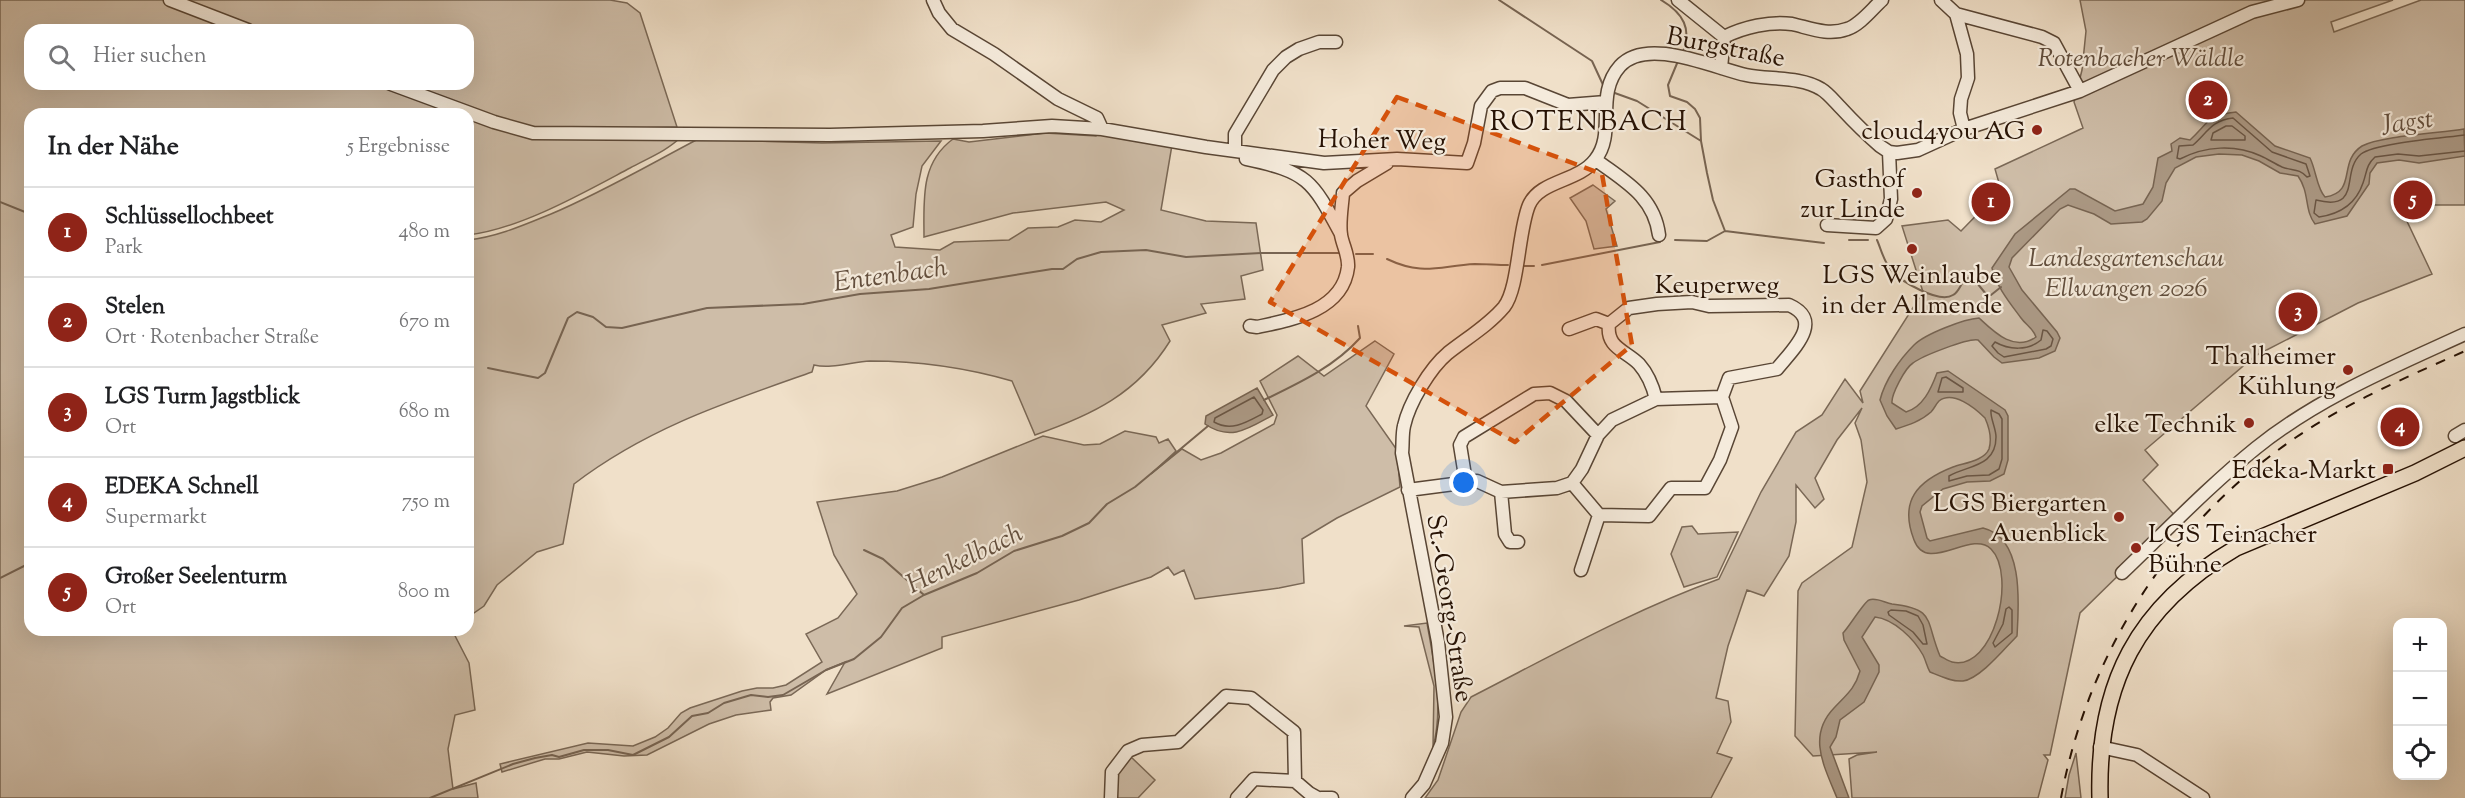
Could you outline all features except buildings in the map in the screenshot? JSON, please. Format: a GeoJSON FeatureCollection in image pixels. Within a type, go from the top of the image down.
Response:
{"type":"FeatureCollection","features":[{"type":"Feature","properties":{"kind":"main road"},"geometry":{"type":"LineString","coordinates":[[2100,798],[2100,747],[2110,697],[2134,642],[2151,618],[2182,586],[2208,564],[2236,548],[2415,473],[2465,448]]}},
{"type":"Feature","properties":{"kind":"street"},"geometry":{"type":"LineString","coordinates":[[170,0],[232,24]]}},
{"type":"Feature","properties":{"kind":"street"},"geometry":{"type":"LineString","coordinates":[[933,0],[952,29],[994,54],[1058,99],[1097,118],[1102,129]]}},
{"type":"Feature","properties":{"kind":"street"},"geometry":{"type":"LineString","coordinates":[[1678,0],[1724,37]]}},
{"type":"Feature","properties":{"kind":"street"},"geometry":{"type":"LineString","coordinates":[[1724,37],[1736,30],[1770,24],[1791,24],[1818,31],[1844,30],[1854,26],[1882,0]]}},
{"type":"Feature","properties":{"kind":"street"},"geometry":{"type":"LineString","coordinates":[[1941,0],[1956,14],[2042,37],[2054,43],[2080,91]]}},
{"type":"Feature","properties":{"kind":"street"},"geometry":{"type":"LineString","coordinates":[[1827,225],[1876,228],[1886,219],[1891,199],[1889,152],[1918,150],[1964,129],[2080,91],[2252,12],[2298,0]]}},
{"type":"Feature","properties":{"kind":"street"},"geometry":{"type":"LineString","coordinates":[[1956,14],[1967,54],[1968,78],[1960,113],[1964,129]]}},
{"type":"Feature","properties":{"kind":"street"},"geometry":{"type":"LineString","coordinates":[[1721,68],[1724,37]]}},
{"type":"Feature","properties":{"kind":"street"},"geometry":{"type":"LineString","coordinates":[[1234,150],[1235,134],[1274,70],[1286,57],[1299,48],[1319,42],[1336,42]]}},
{"type":"Feature","properties":{"kind":"street","name":"Burgstraße"},"geometry":{"type":"LineString","coordinates":[[1607,93],[1619,67],[1633,57],[1657,54],[1700,60],[1746,75],[1808,83],[1822,89],[1859,127],[1889,152]]}},
{"type":"Feature","properties":{"kind":"street","name":"Hoher Weg"},"geometry":{"type":"LineString","coordinates":[[474,115],[533,133],[830,135],[983,131],[1052,126],[1102,129],[1206,147],[1324,163],[1397,159],[1467,163],[1474,143],[1481,106],[1492,91],[1500,88],[1525,88],[1568,105],[1607,93]]}},
{"type":"Feature","properties":{"kind":"street","name":"Hoher Weg"},"geometry":{"type":"LineString","coordinates":[[407,90],[456,108]]}},
{"type":"Feature","properties":{"kind":"street"},"geometry":{"type":"LineString","coordinates":[[1607,93],[1604,135],[1596,160],[1649,203],[1655,214],[1659,235]]}},
{"type":"Feature","properties":{"kind":"street"},"geometry":{"type":"LineString","coordinates":[[1206,147],[1210,152],[1261,162],[1297,173],[1314,186],[1341,235],[1348,258],[1348,268],[1336,294],[1314,312],[1279,323],[1250,326]]}},
{"type":"Feature","properties":{"kind":"street"},"geometry":{"type":"LineString","coordinates":[[1326,205],[1376,168],[1397,159]]}},
{"type":"Feature","properties":{"kind":"street","name":"St.-Georg-Straße"},"geometry":{"type":"LineString","coordinates":[[1412,798],[1424,784],[1442,743],[1446,717],[1438,642],[1402,453],[1404,426],[1416,394],[1446,354],[1482,327],[1506,305],[1513,284],[1525,216],[1530,203],[1538,192],[1573,176],[1596,160]]}},
{"type":"Feature","properties":{"kind":"street"},"geometry":{"type":"LineString","coordinates":[[1341,235],[1343,193]]}},
{"type":"Feature","properties":{"kind":"street","name":"Keuperweg"},"geometry":{"type":"LineString","coordinates":[[1609,324],[1629,308],[1657,304],[1692,302],[1709,306],[1789,305],[1799,309],[1806,327],[1801,338],[1777,369],[1730,378],[1722,397]]}},
{"type":"Feature","properties":{"kind":"street"},"geometry":{"type":"LineString","coordinates":[[1569,329],[1596,319],[1609,324],[1608,332],[1611,342],[1639,364],[1652,385],[1656,399]]}},
{"type":"Feature","properties":{"kind":"street"},"geometry":{"type":"LineString","coordinates":[[2122,573],[2256,448],[2293,422],[2358,384],[2465,334]]}},
{"type":"Feature","properties":{"kind":"street"},"geometry":{"type":"LineString","coordinates":[[1466,482],[1460,445],[1464,437],[1534,394],[1550,393],[1566,401],[1598,435]]}},
{"type":"Feature","properties":{"kind":"street"},"geometry":{"type":"LineString","coordinates":[[1408,490],[1477,481],[1501,492],[1557,488],[1572,483],[1582,469],[1598,435],[1612,420],[1656,399],[1722,397],[1732,427],[1720,460],[1706,488],[1671,488],[1649,516],[1599,515],[1572,483]]}},
{"type":"Feature","properties":{"kind":"street"},"geometry":{"type":"LineString","coordinates":[[1501,492],[1505,534],[1510,542],[1518,542]]}},
{"type":"Feature","properties":{"kind":"street"},"geometry":{"type":"LineString","coordinates":[[1581,570],[1599,515]]}},
{"type":"Feature","properties":{"kind":"street"},"geometry":{"type":"LineString","coordinates":[[1111,798],[1112,772],[1128,751],[1142,745],[1178,742],[1226,696],[1251,698],[1294,732],[1295,781]]}},
{"type":"Feature","properties":{"kind":"street"},"geometry":{"type":"LineString","coordinates":[[2100,747],[2137,755],[2203,798]]}},
{"type":"Feature","properties":{"kind":"street"},"geometry":{"type":"LineString","coordinates":[[1236,798],[1254,779],[1295,781],[1319,798],[1332,798]]}},
{"type":"Feature","properties":{"kind":"highlighted area"},"geometry":{"type":"Polygon","coordinates":[[[1397,97],[1602,174],[1632,345],[1515,442],[1270,302],[1397,97]]]}},
{"type":"Feature","properties":{"kind":"green space"},"geometry":{"type":"Polygon","coordinates":[[[0,0],[610,0],[627,3],[640,13],[677,127],[509,131],[681,137],[656,154],[551,209],[509,226],[474,234],[474,108],[24,108],[24,636],[455,636],[469,663],[475,710],[455,715],[448,749],[453,789],[476,783],[478,798],[0,798],[0,0]]]}},
{"type":"Feature","properties":{"kind":"green space","name":"Landesgartenschau Ellwangen 2026"},"geometry":{"type":"Polygon","coordinates":[[[2080,0],[2393,0],[2331,22],[2334,32],[2421,0],[2465,0],[2465,205],[2428,205],[2405,217],[2432,274],[2358,303],[2255,356],[2145,450],[2158,465],[2143,480],[2177,518],[2080,613],[2050,755],[2044,755],[2048,760],[2038,798],[1852,798],[1849,759],[1857,755],[1877,752],[1813,756],[1795,736],[1798,591],[1802,583],[1852,547],[1867,482],[1861,440],[1855,423],[1862,408],[1837,440],[1815,478],[1824,499],[1815,508],[1796,485],[1796,522],[1789,556],[1764,596],[1747,590],[1728,646],[1716,698],[1728,701],[1731,722],[1717,753],[1732,758],[1711,798],[1425,798],[1438,780],[1461,712],[1471,697],[1624,619],[1719,579],[1761,492],[1796,432],[1822,415],[1845,379],[1863,403],[1860,391],[1923,292],[1902,226],[1948,220],[1961,231],[2001,190],[1995,169],[2083,128],[2074,102],[2082,70],[2086,31],[2080,0]]]}},
{"type":"Feature","properties":{"kind":"green space"},"geometry":{"type":"Polygon","coordinates":[[[1098,132],[1172,145],[1161,210],[1206,221],[1256,223],[1263,270],[1241,276],[1245,299],[1201,304],[1206,313],[1162,325],[1170,341],[1143,375],[1128,389],[1076,419],[1035,435],[1012,381],[960,369],[906,362],[870,361],[834,366],[814,365],[812,372],[688,418],[659,432],[602,464],[574,484],[563,544],[537,552],[497,585],[484,606],[474,613],[474,239],[500,233],[551,214],[608,187],[702,137],[720,140],[822,143],[941,141],[922,166],[916,194],[913,227],[891,235],[895,247],[940,250],[954,242],[1009,240],[1028,228],[1058,227],[1075,220],[1101,222],[1124,210],[1106,202],[1013,213],[924,237],[926,183],[929,171],[942,149],[953,139],[969,142],[1045,133],[1096,136],[1098,132]]]}},
{"type":"Feature","properties":{"kind":"green space"},"geometry":{"type":"Polygon","coordinates":[[[1593,185],[1615,201],[1606,209],[1617,246],[1594,249],[1586,221],[1570,198],[1593,185]]]}},
{"type":"Feature","properties":{"kind":"green space"},"geometry":{"type":"Polygon","coordinates":[[[1375,341],[1394,354],[1366,406],[1397,450],[1400,487],[1337,518],[1302,539],[1304,583],[1195,599],[1184,570],[1174,575],[1168,567],[1151,577],[1079,600],[942,637],[942,648],[827,694],[845,662],[826,670],[791,695],[773,698],[770,702],[771,710],[736,715],[709,724],[647,755],[624,756],[587,752],[559,759],[545,759],[502,772],[500,764],[588,743],[633,746],[655,737],[668,728],[681,713],[690,708],[742,691],[786,685],[822,662],[806,634],[838,618],[857,594],[834,555],[817,502],[897,491],[942,477],[1043,436],[1084,445],[1100,444],[1125,431],[1156,437],[1159,443],[1168,439],[1176,451],[1151,474],[1182,449],[1201,460],[1221,453],[1274,424],[1277,415],[1260,381],[1298,356],[1324,376],[1375,341]]]}},
{"type":"Feature","properties":{"kind":"green space"},"geometry":{"type":"Polygon","coordinates":[[[1692,526],[1698,534],[1738,532],[1717,577],[1684,587],[1671,554],[1682,527],[1692,526]]]}},
{"type":"Feature","properties":{"kind":"green space"},"geometry":{"type":"Polygon","coordinates":[[[1427,623],[1438,701],[1433,747],[1434,686],[1419,627],[1404,626],[1427,623]]]}},
{"type":"Feature","properties":{"kind":"green space"},"geometry":{"type":"Polygon","coordinates":[[[2076,753],[2081,798],[2065,798],[2069,775],[2076,753]]]}},
{"type":"Feature","properties":{"kind":"green space"},"geometry":{"type":"Polygon","coordinates":[[[1130,756],[1155,780],[1138,798],[1114,798],[1115,773],[1130,756]]]}},
{"type":"Feature","properties":{"kind":"water"},"geometry":{"type":"Polygon","coordinates":[[[2236,112],[2275,146],[2310,158],[2325,197],[2341,189],[2345,183],[2350,160],[2362,146],[2371,143],[2396,137],[2464,129],[2465,156],[2419,163],[2399,160],[2377,163],[2370,173],[2369,184],[2347,216],[2315,224],[2309,213],[2302,182],[2298,176],[2280,173],[2259,161],[2242,155],[2219,154],[2196,157],[2175,168],[2166,183],[2162,201],[2142,222],[2111,224],[2094,214],[2068,205],[2060,209],[2012,258],[2009,267],[2022,290],[2060,338],[2055,351],[2039,358],[2002,363],[1978,340],[1955,345],[1926,356],[1910,366],[1896,388],[1892,403],[1906,412],[1912,410],[1926,397],[1937,373],[1948,371],[2005,410],[2008,416],[2008,460],[2004,474],[1990,481],[1967,482],[1943,489],[1922,506],[1920,512],[1927,538],[1930,541],[1983,528],[1996,534],[2006,544],[2016,573],[2017,636],[1977,675],[1963,681],[1955,681],[1930,672],[1923,655],[1909,636],[1889,622],[1875,617],[1862,637],[1879,665],[1879,672],[1864,702],[1840,720],[1836,737],[1830,747],[1849,798],[1837,798],[1820,752],[1821,729],[1858,677],[1860,671],[1844,640],[1843,633],[1864,605],[1869,600],[1875,599],[1906,606],[1923,613],[1930,625],[1940,656],[1952,662],[1967,661],[1979,652],[1990,637],[2001,599],[2002,579],[1999,562],[1991,549],[1982,544],[1972,544],[1939,553],[1929,553],[1920,550],[1910,526],[1910,503],[1921,486],[1940,473],[1978,459],[1989,449],[1989,429],[1985,418],[1957,399],[1945,398],[1939,401],[1923,418],[1896,429],[1880,400],[1889,378],[1903,357],[1919,341],[1964,321],[1979,318],[1998,335],[2013,342],[2028,341],[2036,337],[2004,294],[1992,268],[2015,234],[2070,189],[2075,189],[2115,211],[2143,204],[2153,187],[2158,158],[2172,151],[2171,144],[2180,138],[2190,140],[2205,124],[2219,115],[2236,112]]]}},
{"type":"Feature","properties":{"kind":"water"},"geometry":{"type":"Polygon","coordinates":[[[1257,388],[1273,415],[1240,431],[1223,432],[1205,424],[1206,416],[1257,388]]]}},
{"type":"Feature","properties":{"kind":"waterway"},"geometry":{"type":"LineString","coordinates":[[1499,0],[1592,61],[1604,87]]}},
{"type":"Feature","properties":{"kind":"waterway","name":"ROTENBACH"},"geometry":{"type":"LineString","coordinates":[[1661,0],[1675,10],[1684,22],[1686,37],[1682,54]]}},
{"type":"Feature","properties":{"kind":"waterway","name":"ROTENBACH"},"geometry":{"type":"LineString","coordinates":[[1678,61],[1668,85],[1670,96],[1687,102],[1700,118],[1701,141],[1707,173],[1713,200],[1725,231],[1824,243]]}},
{"type":"Feature","properties":{"kind":"waterway"},"geometry":{"type":"LineString","coordinates":[[1612,92],[1637,101],[1701,141]]}},
{"type":"Feature","properties":{"kind":"waterway","name":"Entenbach"},"geometry":{"type":"LineString","coordinates":[[0,202],[24,212]]}},
{"type":"Feature","properties":{"kind":"waterway","name":"Entenbach"},"geometry":{"type":"LineString","coordinates":[[1675,240],[1707,241],[1725,231]]}},
{"type":"Feature","properties":{"kind":"waterway","name":"ROTENBACH"},"geometry":{"type":"LineString","coordinates":[[1849,240],[1868,240]]}},
{"type":"Feature","properties":{"kind":"waterway","name":"ROTENBACH"},"geometry":{"type":"LineString","coordinates":[[1877,240],[1891,270],[1911,285],[1930,294],[1947,297],[1953,295],[1965,280],[1972,277],[1986,294],[1991,295],[2001,287]]}},
{"type":"Feature","properties":{"kind":"waterway","name":"Entenbach"},"geometry":{"type":"LineString","coordinates":[[1542,265],[1660,242]]}},
{"type":"Feature","properties":{"kind":"waterway","name":"Entenbach"},"geometry":{"type":"LineString","coordinates":[[488,368],[538,378],[545,373],[568,318],[577,312],[593,317],[606,327],[622,328],[707,308],[803,304],[860,294],[929,289],[1063,269],[1077,259],[1101,252],[1146,250],[1186,257],[1261,253],[1339,253]]}},
{"type":"Feature","properties":{"kind":"waterway","name":"Entenbach"},"geometry":{"type":"LineString","coordinates":[[1356,254],[1373,254]]}},
{"type":"Feature","properties":{"kind":"waterway","name":"Entenbach"},"geometry":{"type":"LineString","coordinates":[[1387,259],[1421,269],[1475,264],[1508,265]]}},
{"type":"Feature","properties":{"kind":"waterway","name":"Entenbach"},"geometry":{"type":"LineString","coordinates":[[1524,266],[1534,266]]}},
{"type":"Feature","properties":{"kind":"waterway","name":"Henkelbach"},"geometry":{"type":"LineString","coordinates":[[1264,400],[1315,374],[1339,358],[1360,338],[1358,326]]}},
{"type":"Feature","properties":{"kind":"waterway","name":"Henkelbach"},"geometry":{"type":"LineString","coordinates":[[430,798],[513,764],[535,758],[552,755],[559,757],[584,750],[608,750],[633,755],[669,737],[692,716],[708,713],[724,703],[751,695],[768,697],[783,695],[826,670],[854,659],[881,637],[902,608],[924,595],[977,573],[1014,551],[1062,536],[1089,523],[1107,504],[1135,487],[1208,426]]}},
{"type":"Feature","properties":{"kind":"waterway"},"geometry":{"type":"LineString","coordinates":[[864,550],[883,559],[924,595]]}},
{"type":"Feature","properties":{"kind":"waterway"},"geometry":{"type":"LineString","coordinates":[[0,578],[24,566]]}},
{"type":"Feature","properties":{"kind":"railway"},"geometry":{"type":"LineString","coordinates":[[2061,798],[2074,744],[2092,692],[2114,642],[2142,595],[2174,550],[2210,509],[2251,472],[2315,425],[2378,391],[2465,351]]}},
{"type":"Feature","properties":{"kind":"place","name":"Stelen"},"geometry":{"type":"Point","coordinates":[2208,100]}},
{"type":"Feature","properties":{"kind":"place","name":"cloud4you AG"},"geometry":{"type":"Point","coordinates":[2037,130]}},
{"type":"Feature","properties":{"kind":"place","name":"Gasthof zur Linde"},"geometry":{"type":"Point","coordinates":[1917,193]}},
{"type":"Feature","properties":{"kind":"place","name":"Großer Seelenturm"},"geometry":{"type":"Point","coordinates":[2413,200]}},
{"type":"Feature","properties":{"kind":"place","name":"Schlüssellochbeet"},"geometry":{"type":"Point","coordinates":[1991,202]}},
{"type":"Feature","properties":{"kind":"place","name":"LGS Weinlaube in der Allmende"},"geometry":{"type":"Point","coordinates":[1912,249]}},
{"type":"Feature","properties":{"kind":"place","name":"LGS Turm Jagstblick"},"geometry":{"type":"Point","coordinates":[2298,312]}},
{"type":"Feature","properties":{"kind":"place","name":"Thalheimer Kühlung"},"geometry":{"type":"Point","coordinates":[2348,370]}},
{"type":"Feature","properties":{"kind":"place","name":"elke Technik"},"geometry":{"type":"Point","coordinates":[2249,423]}},
{"type":"Feature","properties":{"kind":"place","name":"EDEKA Schnell"},"geometry":{"type":"Point","coordinates":[2400,427]}},
{"type":"Feature","properties":{"kind":"place","name":"Edeka-Markt"},"geometry":{"type":"Point","coordinates":[2388,469]}},
{"type":"Feature","properties":{"kind":"place","name":"LGS Biergarten Auenblick"},"geometry":{"type":"Point","coordinates":[2119,517]}},
{"type":"Feature","properties":{"kind":"place","name":"LGS Teinacher Bühne"},"geometry":{"type":"Point","coordinates":[2136,548]}},
{"type":"Feature","properties":{"kind":"district","name":"ROTENBACH"},"geometry":{"type":"Point","coordinates":[1589,120]}},
{"type":"Feature","properties":{"kind":"park label","name":"Rotenbacher Wäldle"},"geometry":{"type":"Point","coordinates":[2141,57]}},
{"type":"Feature","properties":{"kind":"water label","name":"Jagst"},"geometry":{"type":"Point","coordinates":[2407,121]}}]}
